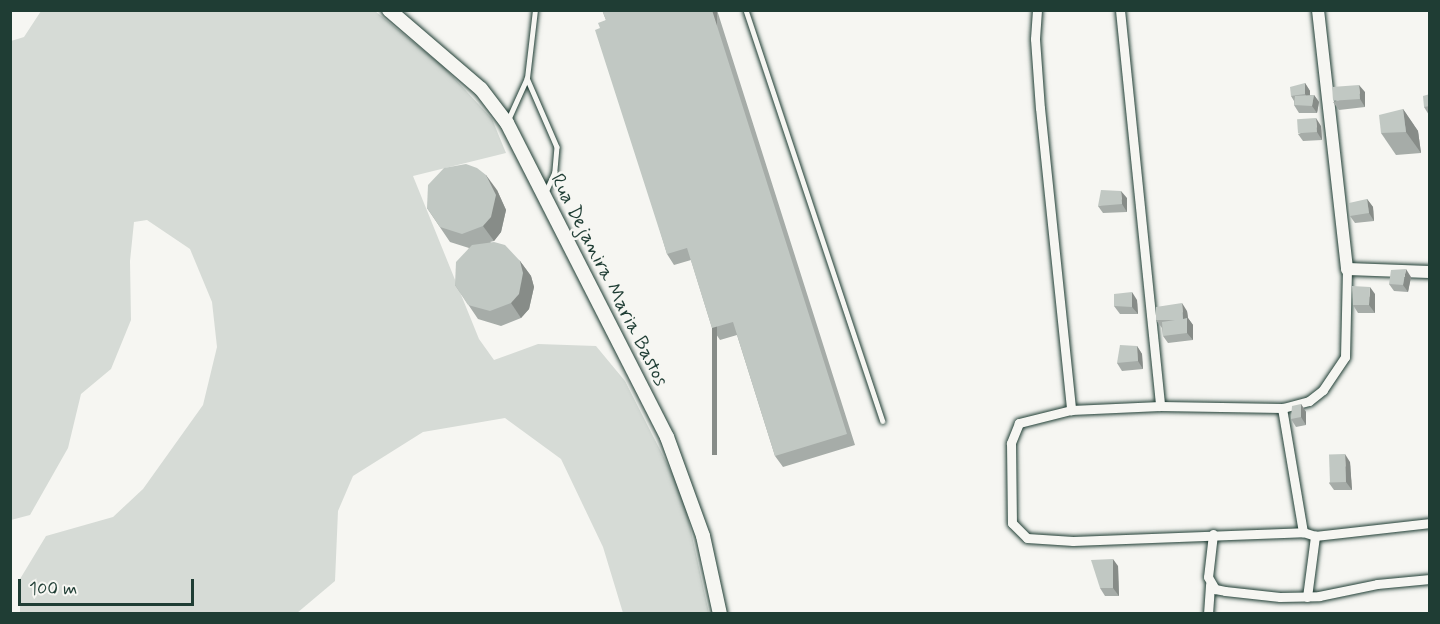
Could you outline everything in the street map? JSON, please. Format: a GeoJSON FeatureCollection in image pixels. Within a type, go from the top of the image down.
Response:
{"type":"FeatureCollection","features":[{"type":"Feature","properties":{"kind":"main road","name":"Rua Dejanira Maria Bastos"},"geometry":{"type":"LineString","coordinates":[[389,10],[481,89],[507,123],[671,446],[703,536],[720,614]]}},
{"type":"Feature","properties":{"kind":"street"},"geometry":{"type":"LineString","coordinates":[[1037,10],[1035,39],[1040,108],[1071,410]]}},
{"type":"Feature","properties":{"kind":"street"},"geometry":{"type":"LineString","coordinates":[[1120,10],[1160,406]]}},
{"type":"Feature","properties":{"kind":"street"},"geometry":{"type":"LineString","coordinates":[[1318,10],[1347,269],[1345,357],[1323,390],[1309,401],[1282,408],[1160,406],[1071,410],[1019,423],[1014,431],[1012,523],[1018,532],[1027,538],[1050,541],[1303,532],[1315,536],[1430,524]]}},
{"type":"Feature","properties":{"kind":"street"},"geometry":{"type":"LineString","coordinates":[[1347,269],[1430,272]]}},
{"type":"Feature","properties":{"kind":"street"},"geometry":{"type":"LineString","coordinates":[[1282,408],[1303,532]]}},
{"type":"Feature","properties":{"kind":"street"},"geometry":{"type":"LineString","coordinates":[[1208,614],[1210,584],[1208,565],[1213,534]]}},
{"type":"Feature","properties":{"kind":"street"},"geometry":{"type":"LineString","coordinates":[[1306,597],[1315,536]]}},
{"type":"Feature","properties":{"kind":"street"},"geometry":{"type":"LineString","coordinates":[[1210,584],[1215,589],[1254,596],[1306,597],[1430,579]]}},
{"type":"Feature","properties":{"kind":"lane"},"geometry":{"type":"LineString","coordinates":[[507,123],[527,78],[535,10]]}},
{"type":"Feature","properties":{"kind":"lane"},"geometry":{"type":"LineString","coordinates":[[746,10],[883,421]]}},
{"type":"Feature","properties":{"kind":"lane"},"geometry":{"type":"LineString","coordinates":[[527,78],[557,147],[555,172],[544,197]]}},
{"type":"Feature","properties":{"kind":"shaded area"},"geometry":{"type":"Polygon","coordinates":[[[41,11],[375,11],[444,67],[492,119],[506,153],[413,176],[479,339],[494,360],[538,344],[596,346],[625,381],[683,495],[709,613],[623,613],[603,547],[561,459],[505,418],[423,432],[353,476],[338,511],[335,581],[297,613],[20,613],[20,579],[46,536],[113,517],[143,489],[203,405],[217,347],[212,302],[190,249],[147,220],[134,222],[130,261],[131,320],[111,369],[81,394],[68,448],[30,515],[11,520],[11,41],[24,37],[41,11]]]}},
{"type":"Feature","properties":{"kind":"building"},"geometry":{"type":"Polygon","coordinates":[[[602,10],[712,10],[847,434],[775,456],[733,322],[712,328],[687,248],[667,254],[595,30],[600,28],[598,23],[606,20],[602,10]]]}},
{"type":"Feature","properties":{"kind":"building"},"geometry":{"type":"Polygon","coordinates":[[[1305,83],[1305,94],[1291,96],[1290,87],[1305,83]]]}},
{"type":"Feature","properties":{"kind":"building"},"geometry":{"type":"Polygon","coordinates":[[[1359,85],[1360,99],[1333,101],[1332,87],[1359,85]]]}},
{"type":"Feature","properties":{"kind":"building"},"geometry":{"type":"Polygon","coordinates":[[[1430,94],[1430,106],[1424,107],[1423,96],[1430,94]]]}},
{"type":"Feature","properties":{"kind":"building"},"geometry":{"type":"Polygon","coordinates":[[[1314,95],[1312,106],[1294,105],[1295,96],[1314,95]]]}},
{"type":"Feature","properties":{"kind":"building"},"geometry":{"type":"Polygon","coordinates":[[[1403,109],[1406,132],[1381,133],[1379,115],[1403,109]]]}},
{"type":"Feature","properties":{"kind":"building"},"geometry":{"type":"Polygon","coordinates":[[[1316,118],[1317,132],[1298,133],[1297,119],[1316,118]]]}},
{"type":"Feature","properties":{"kind":"building"},"geometry":{"type":"Polygon","coordinates":[[[466,164],[486,175],[496,195],[491,217],[483,226],[462,234],[440,227],[427,208],[428,185],[444,168],[466,164]]]}},
{"type":"Feature","properties":{"kind":"building"},"geometry":{"type":"Polygon","coordinates":[[[1101,190],[1121,191],[1122,204],[1098,206],[1101,190]]]}},
{"type":"Feature","properties":{"kind":"building"},"geometry":{"type":"Polygon","coordinates":[[[1367,199],[1369,213],[1350,216],[1349,203],[1367,199]]]}},
{"type":"Feature","properties":{"kind":"building"},"geometry":{"type":"Polygon","coordinates":[[[494,242],[505,245],[520,261],[523,273],[519,294],[511,303],[490,311],[468,305],[455,285],[456,262],[472,245],[494,242]]]}},
{"type":"Feature","properties":{"kind":"building"},"geometry":{"type":"Polygon","coordinates":[[[1406,269],[1403,285],[1389,284],[1391,270],[1406,269]]]}},
{"type":"Feature","properties":{"kind":"building"},"geometry":{"type":"Polygon","coordinates":[[[1352,286],[1370,287],[1369,305],[1353,305],[1352,286]]]}},
{"type":"Feature","properties":{"kind":"building"},"geometry":{"type":"Polygon","coordinates":[[[1132,292],[1132,307],[1114,306],[1114,294],[1132,292]]]}},
{"type":"Feature","properties":{"kind":"building"},"geometry":{"type":"Polygon","coordinates":[[[1182,303],[1183,319],[1187,318],[1187,333],[1163,336],[1162,322],[1175,320],[1156,320],[1156,307],[1182,303]]]}},
{"type":"Feature","properties":{"kind":"building"},"geometry":{"type":"Polygon","coordinates":[[[1120,345],[1137,346],[1138,361],[1117,363],[1120,345]]]}},
{"type":"Feature","properties":{"kind":"building"},"geometry":{"type":"Polygon","coordinates":[[[1301,404],[1301,417],[1291,419],[1292,406],[1301,404]]]}},
{"type":"Feature","properties":{"kind":"building"},"geometry":{"type":"Polygon","coordinates":[[[1345,454],[1346,482],[1330,483],[1329,455],[1345,454]]]}},
{"type":"Feature","properties":{"kind":"building"},"geometry":{"type":"Polygon","coordinates":[[[1113,559],[1113,588],[1100,588],[1091,560],[1113,559]]]}}]}
